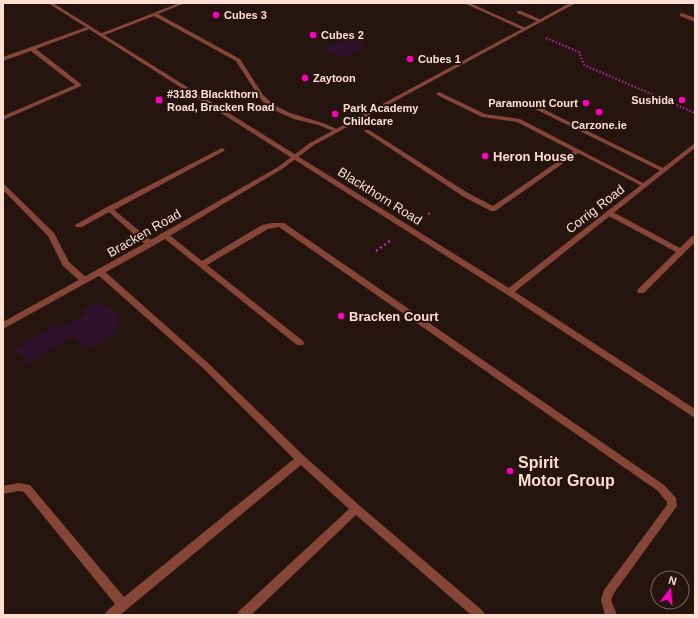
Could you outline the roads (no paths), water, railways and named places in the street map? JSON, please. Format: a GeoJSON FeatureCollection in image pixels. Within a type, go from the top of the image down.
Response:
{"type":"FeatureCollection","features":[{"type":"Feature","properties":{"kind":"street","name":"Blackthorn Road"},"geometry":{"type":"LineString","coordinates":[[50,3],[509,292],[695,414]]}},
{"type":"Feature","properties":{"kind":"street"},"geometry":{"type":"LineString","coordinates":[[100,35],[183,3]]}},
{"type":"Feature","properties":{"kind":"street"},"geometry":{"type":"LineString","coordinates":[[466,3],[525,29]]}},
{"type":"Feature","properties":{"kind":"street","name":"Bracken Road"},"geometry":{"type":"LineString","coordinates":[[3,326],[150,244],[280,168],[312,144],[574,3]]}},
{"type":"Feature","properties":{"kind":"street"},"geometry":{"type":"LineString","coordinates":[[519,12],[541,21]]}},
{"type":"Feature","properties":{"kind":"street"},"geometry":{"type":"LineString","coordinates":[[154,14],[238,60],[245,68],[254,86],[270,106],[285,114],[330,127],[337,131]]}},
{"type":"Feature","properties":{"kind":"street"},"geometry":{"type":"LineString","coordinates":[[682,15],[695,20]]}},
{"type":"Feature","properties":{"kind":"street"},"geometry":{"type":"LineString","coordinates":[[3,59],[90,28]]}},
{"type":"Feature","properties":{"kind":"street"},"geometry":{"type":"LineString","coordinates":[[3,118],[79,85],[32,49]]}},
{"type":"Feature","properties":{"kind":"street"},"geometry":{"type":"LineString","coordinates":[[439,94],[484,116],[518,120],[644,185]]}},
{"type":"Feature","properties":{"kind":"street"},"geometry":{"type":"LineString","coordinates":[[537,108],[560,117],[663,170]]}},
{"type":"Feature","properties":{"kind":"street"},"geometry":{"type":"LineString","coordinates":[[367,131],[466,195],[493,209],[577,151]]}},
{"type":"Feature","properties":{"kind":"street","name":"Corrig Road"},"geometry":{"type":"LineString","coordinates":[[509,292],[695,145]]}},
{"type":"Feature","properties":{"kind":"street"},"geometry":{"type":"LineString","coordinates":[[79,225],[222,150]]}},
{"type":"Feature","properties":{"kind":"street"},"geometry":{"type":"LineString","coordinates":[[3,186],[51,235],[66,264],[84,280]]}},
{"type":"Feature","properties":{"kind":"street"},"geometry":{"type":"LineString","coordinates":[[109,209],[150,244]]}},
{"type":"Feature","properties":{"kind":"street"},"geometry":{"type":"LineString","coordinates":[[609,213],[680,251]]}},
{"type":"Feature","properties":{"kind":"street"},"geometry":{"type":"LineString","coordinates":[[202,265],[265,227],[281,225],[661,488],[672,501],[672,506],[609,590],[606,600],[611,615]]}},
{"type":"Feature","properties":{"kind":"street"},"geometry":{"type":"LineString","coordinates":[[164,236],[300,344]]}},
{"type":"Feature","properties":{"kind":"street"},"geometry":{"type":"LineString","coordinates":[[640,290],[695,238]]}},
{"type":"Feature","properties":{"kind":"street"},"geometry":{"type":"LineString","coordinates":[[100,272],[206,366],[301,459],[356,509],[479,615]]}},
{"type":"Feature","properties":{"kind":"street"},"geometry":{"type":"LineString","coordinates":[[111,615],[301,459]]}},
{"type":"Feature","properties":{"kind":"street"},"geometry":{"type":"LineString","coordinates":[[3,490],[18,487],[27,488],[123,605]]}},
{"type":"Feature","properties":{"kind":"street"},"geometry":{"type":"LineString","coordinates":[[243,615],[356,509]]}},
{"type":"Feature","properties":{"kind":"place","name":"Cubes 3"},"geometry":{"type":"Point","coordinates":[216,15]}},
{"type":"Feature","properties":{"kind":"place","name":"Cubes 2"},"geometry":{"type":"Point","coordinates":[313,35]}},
{"type":"Feature","properties":{"kind":"place","name":"Cubes 1"},"geometry":{"type":"Point","coordinates":[410,59]}},
{"type":"Feature","properties":{"kind":"place","name":"Zaytoon"},"geometry":{"type":"Point","coordinates":[305,78]}},
{"type":"Feature","properties":{"kind":"place","name":"#3183 Blackthorn Road, Bracken Road"},"geometry":{"type":"Point","coordinates":[159,100]}},
{"type":"Feature","properties":{"kind":"place","name":"Sushida"},"geometry":{"type":"Point","coordinates":[682,100]}},
{"type":"Feature","properties":{"kind":"place","name":"Paramount Court"},"geometry":{"type":"Point","coordinates":[586,103]}},
{"type":"Feature","properties":{"kind":"place","name":"Carzone.ie"},"geometry":{"type":"Point","coordinates":[599,112]}},
{"type":"Feature","properties":{"kind":"place","name":"Park Academy Childcare"},"geometry":{"type":"Point","coordinates":[335,114]}},
{"type":"Feature","properties":{"kind":"place","name":"Heron House"},"geometry":{"type":"Point","coordinates":[485,156]}},
{"type":"Feature","properties":{"kind":"place","name":"Bracken Court"},"geometry":{"type":"Point","coordinates":[341,316]}},
{"type":"Feature","properties":{"kind":"place","name":"Spirit Motor Group"},"geometry":{"type":"Point","coordinates":[510,471]}}]}
